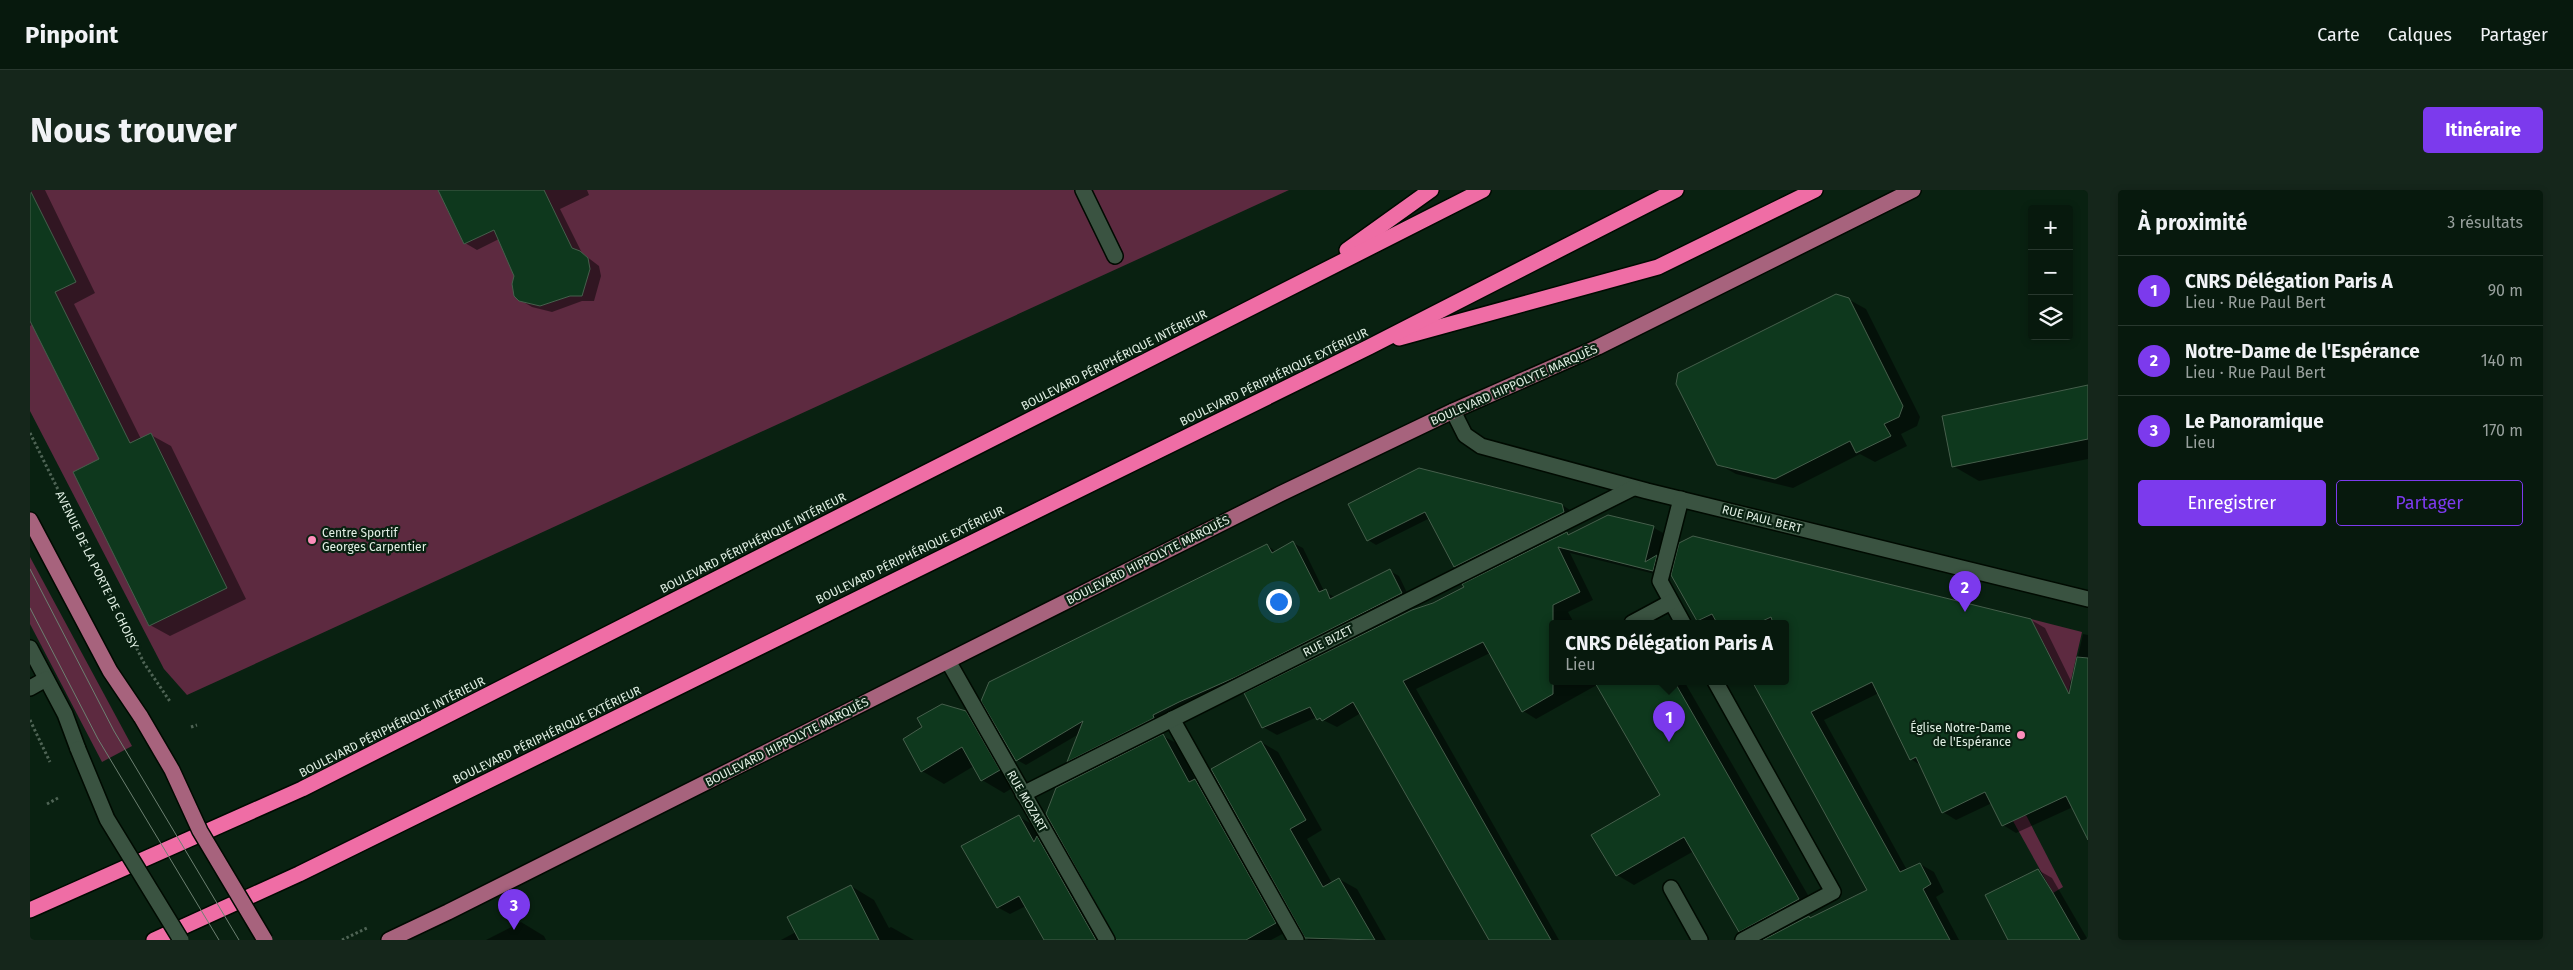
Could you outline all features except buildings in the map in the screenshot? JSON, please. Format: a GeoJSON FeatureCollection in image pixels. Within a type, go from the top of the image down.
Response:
{"type":"FeatureCollection","features":[{"type":"Feature","properties":{"kind":"highway"},"geometry":{"type":"LineString","coordinates":[[1307,278],[1431,190]]}},
{"type":"Feature","properties":{"kind":"highway","name":"BOULEVARD PÉRIPHÉRIQUE INTÉRIEUR"},"geometry":{"type":"LineString","coordinates":[[30,910],[302,789],[1483,190]]}},
{"type":"Feature","properties":{"kind":"highway","name":"BOULEVARD PÉRIPHÉRIQUE EXTÉRIEUR"},"geometry":{"type":"LineString","coordinates":[[154,940],[308,870],[1369,347],[1676,190]]}},
{"type":"Feature","properties":{"kind":"highway"},"geometry":{"type":"LineString","coordinates":[[1369,347],[1658,267],[1815,190]]}},
{"type":"Feature","properties":{"kind":"main road","name":"BOULEVARD HIPPOLYTE MARQUÈS"},"geometry":{"type":"LineString","coordinates":[[389,940],[1280,494],[1453,411],[1598,347],[1913,190]]}},
{"type":"Feature","properties":{"kind":"main road"},"geometry":{"type":"LineString","coordinates":[[30,520],[110,672],[142,717],[172,770],[200,831],[265,940]]}},
{"type":"Feature","properties":{"kind":"street"},"geometry":{"type":"LineString","coordinates":[[1083,190],[1115,256]]}},
{"type":"Feature","properties":{"kind":"street","name":"RUE PAUL BERT"},"geometry":{"type":"LineString","coordinates":[[1453,411],[1465,435],[1482,446],[1633,488],[2088,599]]}},
{"type":"Feature","properties":{"kind":"street","name":"RUE BIZET"},"geometry":{"type":"LineString","coordinates":[[1023,794],[1633,488]]}},
{"type":"Feature","properties":{"kind":"street"},"geometry":{"type":"LineString","coordinates":[[1681,499],[1660,581],[1681,620]]}},
{"type":"Feature","properties":{"kind":"street"},"geometry":{"type":"LineString","coordinates":[[1638,620],[1671,602]]}},
{"type":"Feature","properties":{"kind":"street"},"geometry":{"type":"LineString","coordinates":[[30,648],[65,714],[107,819],[181,940]]}},
{"type":"Feature","properties":{"kind":"street","name":"RUE MOZART"},"geometry":{"type":"LineString","coordinates":[[948,661],[1107,940]]}},
{"type":"Feature","properties":{"kind":"street"},"geometry":{"type":"LineString","coordinates":[[30,688],[46,679]]}},
{"type":"Feature","properties":{"kind":"street"},"geometry":{"type":"LineString","coordinates":[[1717,685],[1833,892],[1743,940]]}},
{"type":"Feature","properties":{"kind":"street"},"geometry":{"type":"LineString","coordinates":[[1172,719],[1296,940]]}},
{"type":"Feature","properties":{"kind":"street"},"geometry":{"type":"LineString","coordinates":[[1671,888],[1700,940]]}},
{"type":"Feature","properties":{"kind":"path","name":"AVENUE DE LA PORTE DE CHOISY"},"geometry":{"type":"LineString","coordinates":[[30,433],[144,664],[171,704]]}},
{"type":"Feature","properties":{"kind":"path"},"geometry":{"type":"LineString","coordinates":[[30,720],[50,762]]}},
{"type":"Feature","properties":{"kind":"path"},"geometry":{"type":"LineString","coordinates":[[192,727],[197,725]]}},
{"type":"Feature","properties":{"kind":"path"},"geometry":{"type":"LineString","coordinates":[[47,804],[58,798]]}},
{"type":"Feature","properties":{"kind":"shaded area","name":"Centre Sportif Georges Carpentier"},"geometry":{"type":"Polygon","coordinates":[[[30,190],[1289,190],[187,695],[164,669],[30,411],[30,190]]]}},
{"type":"Feature","properties":{"kind":"shaded area"},"geometry":{"type":"Polygon","coordinates":[[[30,557],[132,746],[102,762],[30,624],[30,557]]]}},
{"type":"Feature","properties":{"kind":"shaded area"},"geometry":{"type":"Polygon","coordinates":[[[2031,619],[2082,632],[2061,724],[2027,658],[2046,648],[2031,619]]]}},
{"type":"Feature","properties":{"kind":"shaded area"},"geometry":{"type":"Polygon","coordinates":[[[2026,815],[2063,887],[2053,893],[2013,821],[2026,815]]]}},
{"type":"Feature","properties":{"kind":"tram line"},"geometry":{"type":"LineString","coordinates":[[30,569],[114,731],[239,940]]}},
{"type":"Feature","properties":{"kind":"tram line"},"geometry":{"type":"LineString","coordinates":[[30,608],[98,739],[219,940]]}},
{"type":"Feature","properties":{"kind":"place","name":"Centre Sportif Georges Carpentier"},"geometry":{"type":"Point","coordinates":[312,540]}},
{"type":"Feature","properties":{"kind":"place","name":"Notre-Dame de l'Espérance"},"geometry":{"type":"Point","coordinates":[1965,612]}},
{"type":"Feature","properties":{"kind":"place","name":"Église Notre-Dame de l'Espérance"},"geometry":{"type":"Point","coordinates":[2021,735]}},
{"type":"Feature","properties":{"kind":"place","name":"CNRS Délégation Paris A"},"geometry":{"type":"Point","coordinates":[1669,742]}},
{"type":"Feature","properties":{"kind":"place","name":"Le Panoramique"},"geometry":{"type":"Point","coordinates":[514,930]}}]}
